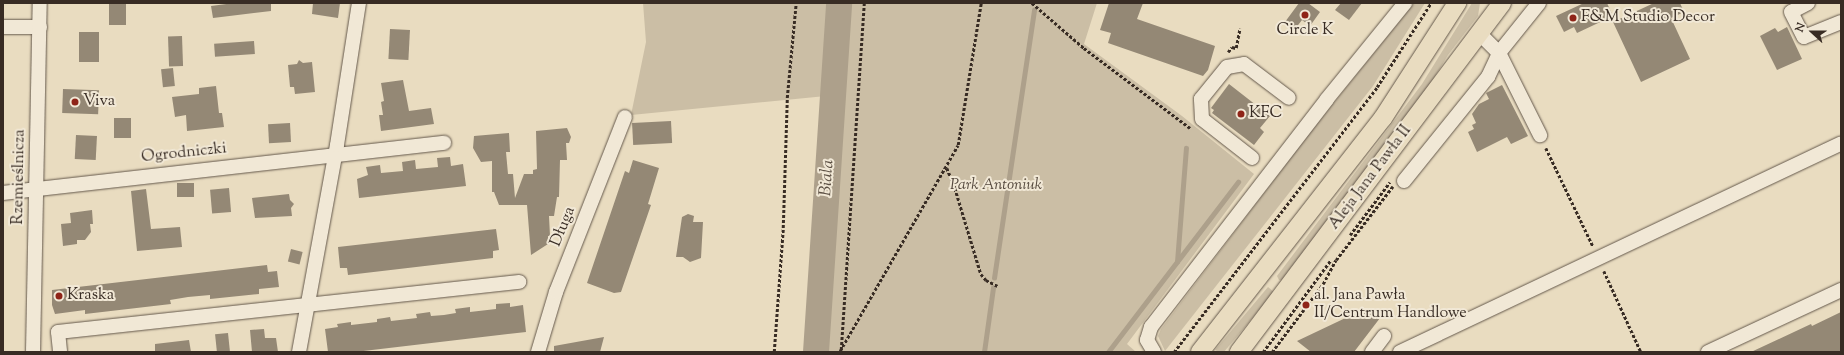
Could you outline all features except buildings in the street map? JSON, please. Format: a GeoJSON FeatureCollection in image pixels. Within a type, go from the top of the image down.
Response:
{"type":"FeatureCollection","features":[{"type":"Feature","properties":{"kind":"main road","name":"Aleja Jana Pawła II"},"geometry":{"type":"LineString","coordinates":[[1200,352],[1383,118],[1457,3]]}},
{"type":"Feature","properties":{"kind":"main road","name":"Aleja Jana Pawła II"},"geometry":{"type":"LineString","coordinates":[[1240,352],[1480,33],[1500,4]]}},
{"type":"Feature","properties":{"kind":"main road"},"geometry":{"type":"LineString","coordinates":[[1267,267],[1268,277],[1276,285],[1291,285]]}},
{"type":"Feature","properties":{"kind":"street","name":"Rzemieślnicza"},"geometry":{"type":"LineString","coordinates":[[33,352],[38,188],[40,3]]}},
{"type":"Feature","properties":{"kind":"street"},"geometry":{"type":"LineString","coordinates":[[299,352],[335,154],[359,3]]}},
{"type":"Feature","properties":{"kind":"street"},"geometry":{"type":"LineString","coordinates":[[1154,352],[1147,340],[1151,327],[1327,99],[1405,3]]}},
{"type":"Feature","properties":{"kind":"street"},"geometry":{"type":"LineString","coordinates":[[1404,181],[1488,77],[1499,53],[1539,3]]}},
{"type":"Feature","properties":{"kind":"street"},"geometry":{"type":"LineString","coordinates":[[1808,3],[1791,12],[1804,37],[1841,22]]}},
{"type":"Feature","properties":{"kind":"street"},"geometry":{"type":"LineString","coordinates":[[3,27],[40,27]]}},
{"type":"Feature","properties":{"kind":"street"},"geometry":{"type":"LineString","coordinates":[[1480,33],[1499,53],[1540,135]]}},
{"type":"Feature","properties":{"kind":"street"},"geometry":{"type":"LineString","coordinates":[[1252,158],[1202,119],[1201,99],[1227,67],[1244,64],[1289,98]]}},
{"type":"Feature","properties":{"kind":"street","name":"Długa"},"geometry":{"type":"LineString","coordinates":[[538,352],[556,292],[624,117]]}},
{"type":"Feature","properties":{"kind":"street","name":"Ogrodniczki"},"geometry":{"type":"LineString","coordinates":[[3,193],[335,154],[444,143]]}},
{"type":"Feature","properties":{"kind":"street"},"geometry":{"type":"LineString","coordinates":[[1400,352],[1841,144]]}},
{"type":"Feature","properties":{"kind":"street"},"geometry":{"type":"LineString","coordinates":[[60,351],[58,332],[519,282]]}},
{"type":"Feature","properties":{"kind":"street"},"geometry":{"type":"LineString","coordinates":[[1708,352],[1841,290]]}},
{"type":"Feature","properties":{"kind":"street"},"geometry":{"type":"LineString","coordinates":[[1372,352],[1384,336]]}},
{"type":"Feature","properties":{"kind":"path"},"geometry":{"type":"LineString","coordinates":[[774,352],[783,228],[787,98],[796,3]]}},
{"type":"Feature","properties":{"kind":"path"},"geometry":{"type":"LineString","coordinates":[[840,351],[864,3]]}},
{"type":"Feature","properties":{"kind":"path"},"geometry":{"type":"LineString","coordinates":[[840,351],[958,145],[981,3]]}},
{"type":"Feature","properties":{"kind":"path"},"geometry":{"type":"LineString","coordinates":[[1032,3],[1084,48],[1197,133]]}},
{"type":"Feature","properties":{"kind":"path"},"geometry":{"type":"LineString","coordinates":[[1174,352],[1377,87],[1431,3]]}},
{"type":"Feature","properties":{"kind":"path"},"geometry":{"type":"LineString","coordinates":[[1229,52],[1232,47],[1236,48],[1240,28]]}},
{"type":"Feature","properties":{"kind":"path"},"geometry":{"type":"LineString","coordinates":[[1540,135],[1641,352]]}},
{"type":"Feature","properties":{"kind":"path"},"geometry":{"type":"LineString","coordinates":[[946,167],[955,188],[981,274],[986,280],[998,286]]}},
{"type":"Feature","properties":{"kind":"green space"},"geometry":{"type":"Polygon","coordinates":[[[643,3],[832,3],[826,96],[631,115],[646,42],[643,3]]]}},
{"type":"Feature","properties":{"kind":"green space","name":"Park Antoniuk"},"geometry":{"type":"Polygon","coordinates":[[[840,3],[1097,3],[1084,44],[1182,116],[1254,174],[1127,344],[1136,352],[819,352],[840,3]]]}},
{"type":"Feature","properties":{"kind":"green space"},"geometry":{"type":"Polygon","coordinates":[[[1414,3],[1425,3],[1373,86],[1165,351],[1158,336],[1161,329],[1308,135],[1414,3]]]}},
{"type":"Feature","properties":{"kind":"green space"},"geometry":{"type":"Polygon","coordinates":[[[1472,3],[1480,3],[1478,16],[1448,55],[1423,96],[1283,281],[1279,280],[1277,276],[1422,84],[1472,3]]]}},
{"type":"Feature","properties":{"kind":"green space"},"geometry":{"type":"Polygon","coordinates":[[[1268,287],[1274,292],[1224,352],[1218,352],[1215,350],[1268,287]]]}},
{"type":"Feature","properties":{"kind":"waterway","name":"Biala"},"geometry":{"type":"LineString","coordinates":[[816,352],[839,3]]}},
{"type":"Feature","properties":{"kind":"waterway"},"geometry":{"type":"LineString","coordinates":[[994,278],[1034,10]]}},
{"type":"Feature","properties":{"kind":"waterway"},"geometry":{"type":"LineString","coordinates":[[1177,262],[1186,148]]}},
{"type":"Feature","properties":{"kind":"waterway"},"geometry":{"type":"LineString","coordinates":[[1108,352],[1238,182]]}},
{"type":"Feature","properties":{"kind":"waterway"},"geometry":{"type":"LineString","coordinates":[[984,352],[993,288]]}},
{"type":"Feature","properties":{"kind":"place","name":"Circle K"},"geometry":{"type":"Point","coordinates":[1305,15]}},
{"type":"Feature","properties":{"kind":"place","name":"F&M Studio Decor"},"geometry":{"type":"Point","coordinates":[1573,18]}},
{"type":"Feature","properties":{"kind":"place","name":"Viva"},"geometry":{"type":"Point","coordinates":[75,102]}},
{"type":"Feature","properties":{"kind":"place","name":"KFC"},"geometry":{"type":"Point","coordinates":[1241,114]}},
{"type":"Feature","properties":{"kind":"place","name":"Kraska"},"geometry":{"type":"Point","coordinates":[59,296]}},
{"type":"Feature","properties":{"kind":"place","name":"al. Jana Pawła II/Centrum Handlowe"},"geometry":{"type":"Point","coordinates":[1306,305]}}]}
